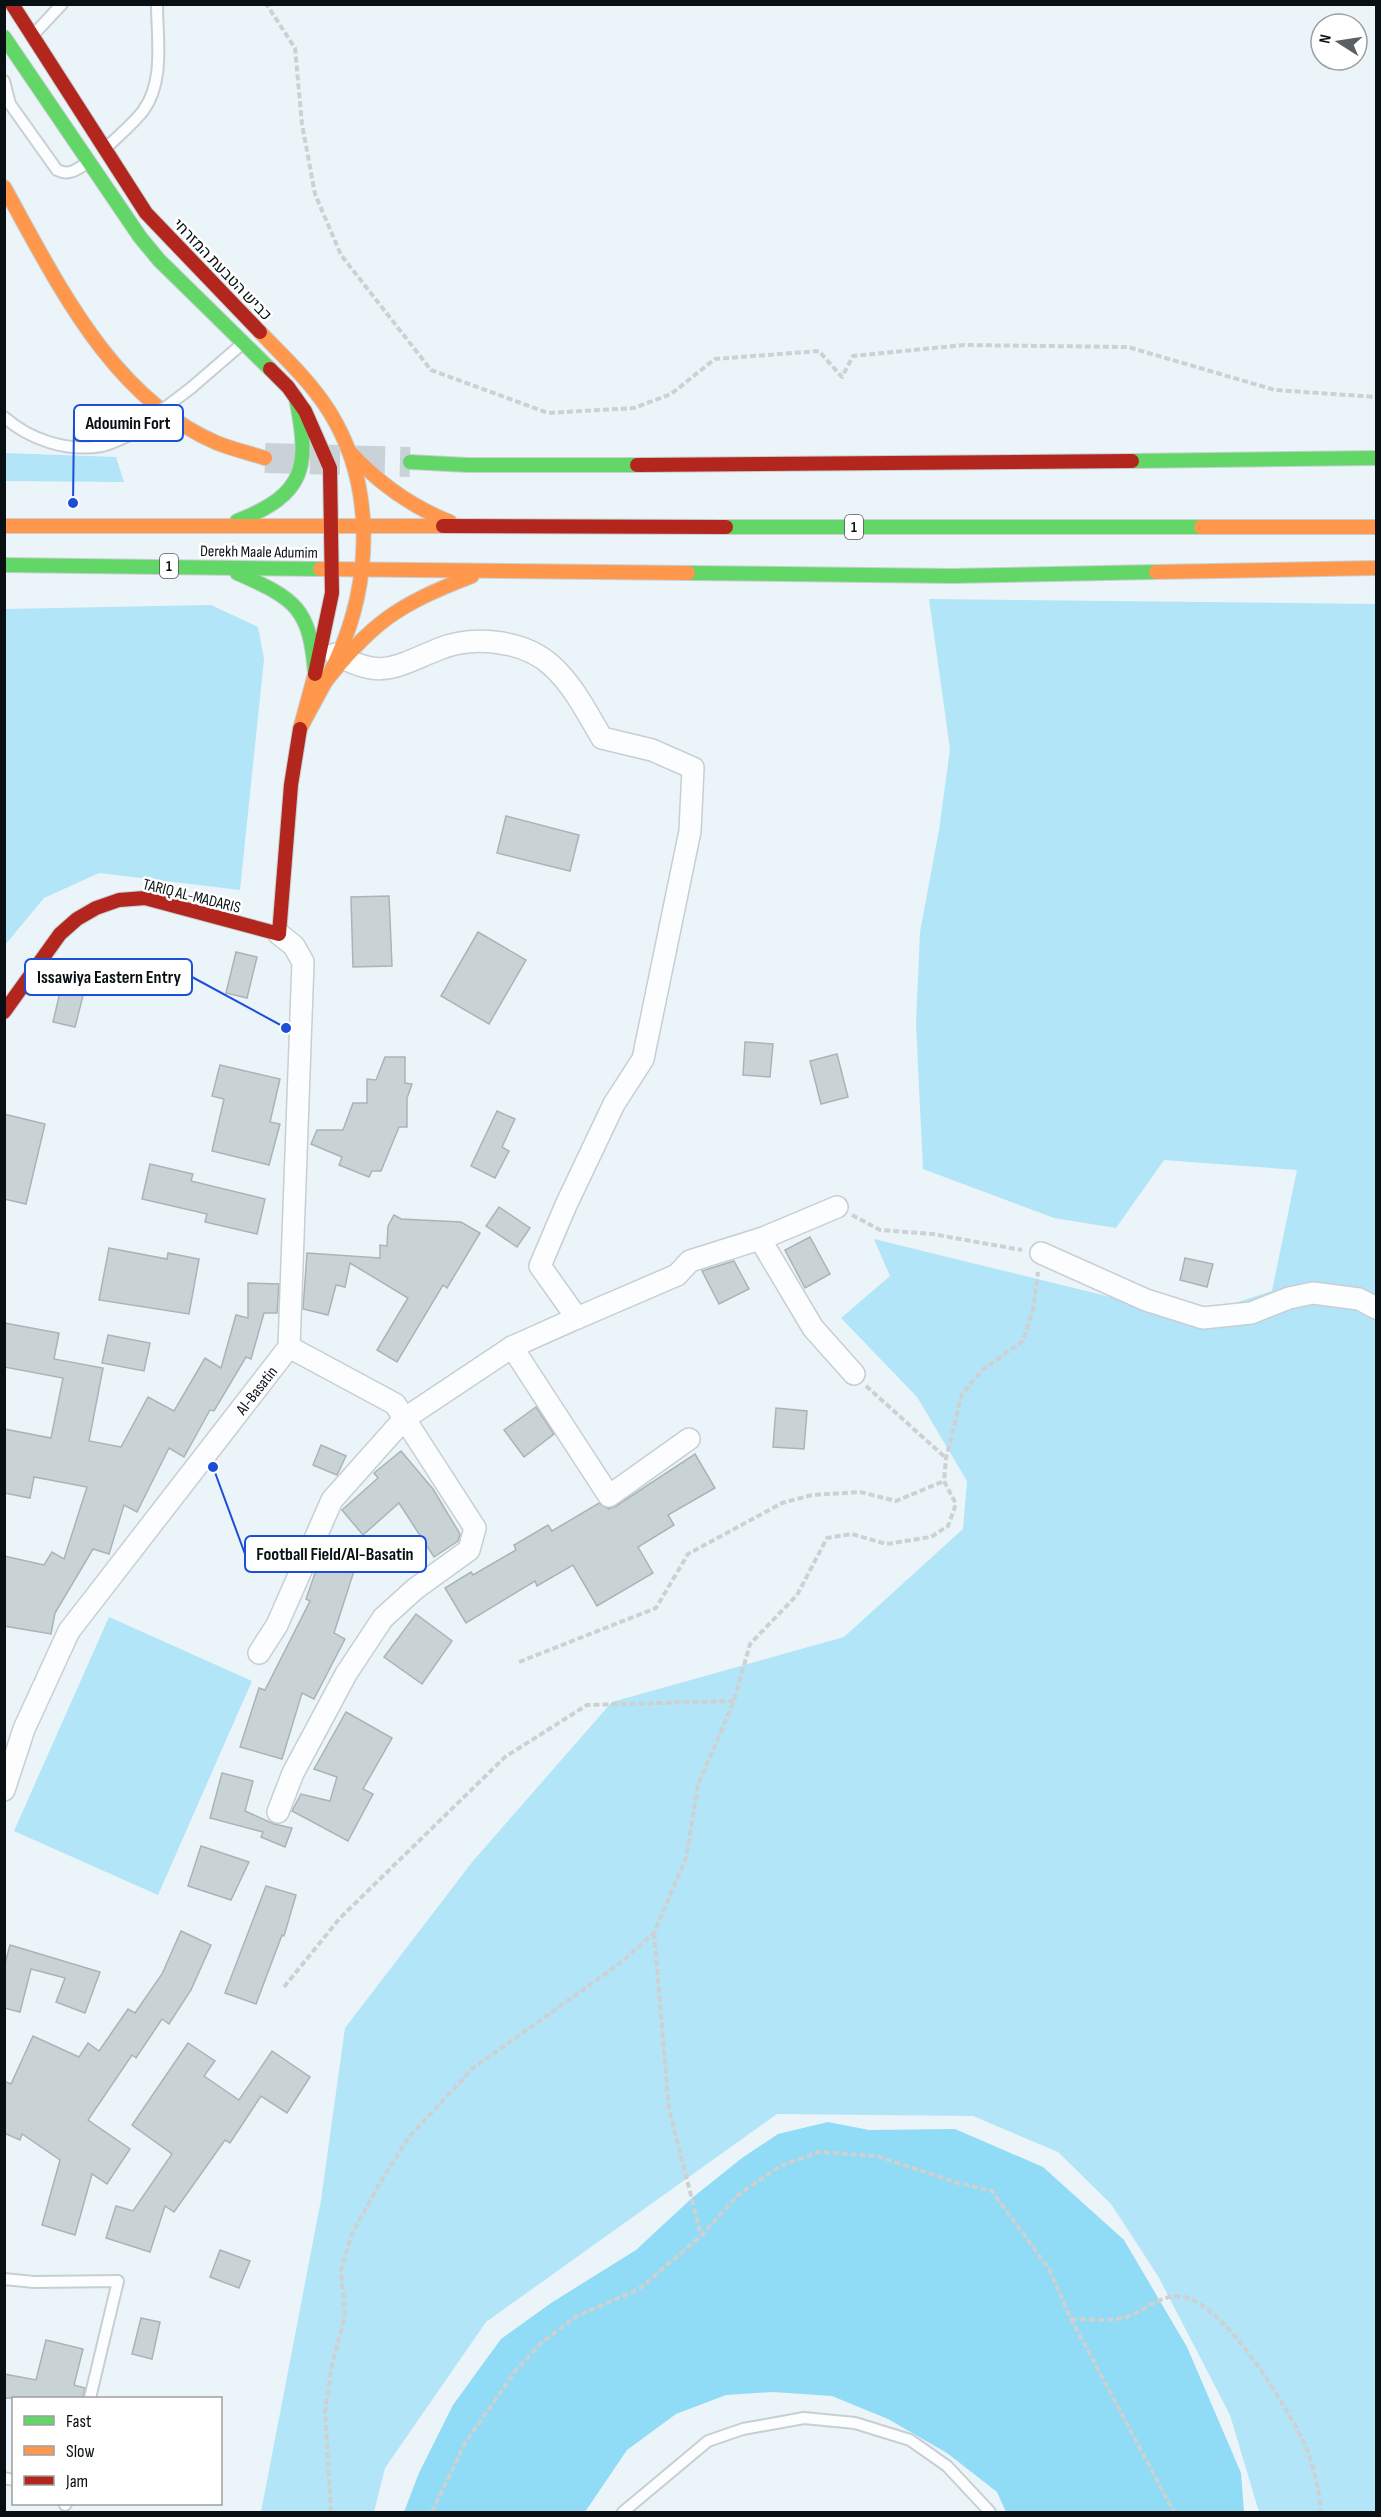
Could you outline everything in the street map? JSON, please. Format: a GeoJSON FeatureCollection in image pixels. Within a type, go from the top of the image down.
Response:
{"type":"FeatureCollection","features":[{"type":"Feature","properties":{"kind":"main road","name":"כביש הטבעת המזרחי"},"geometry":{"type":"LineString","coordinates":[[12,4],[19,46],[88,163],[143,241],[244,342],[296,398],[313,424],[330,468],[333,569],[329,649]]}},
{"type":"Feature","properties":{"kind":"main road","name":"כביש הטבעת המזרחי"},"geometry":{"type":"LineString","coordinates":[[4,38],[19,46],[104,150],[146,213],[321,398],[349,451],[357,477],[361,526],[361,569],[355,608],[329,649]]}},
{"type":"Feature","properties":{"kind":"main road"},"geometry":{"type":"LineString","coordinates":[[4,72],[23,95]]}},
{"type":"Feature","properties":{"kind":"main road"},"geometry":{"type":"LineString","coordinates":[[58,146],[83,185]]}},
{"type":"Feature","properties":{"kind":"main road"},"geometry":{"type":"LineString","coordinates":[[4,187],[87,329],[138,389],[171,419],[197,434],[237,452],[265,458]]}},
{"type":"Feature","properties":{"kind":"main road"},"geometry":{"type":"LineString","coordinates":[[104,209],[143,241]]}},
{"type":"Feature","properties":{"kind":"main road"},"geometry":{"type":"LineString","coordinates":[[226,525],[267,509],[292,490],[304,464],[305,447],[296,398]]}},
{"type":"Feature","properties":{"kind":"main road"},"geometry":{"type":"LineString","coordinates":[[349,451],[367,473],[400,500],[427,514],[465,528]]}},
{"type":"Feature","properties":{"kind":"main road"},"geometry":{"type":"LineString","coordinates":[[410,462],[467,465],[900,464],[1377,458]]}},
{"type":"Feature","properties":{"kind":"main road","name":"Derekh Maale Adumim"},"geometry":{"type":"LineString","coordinates":[[4,526],[332,526]]}},
{"type":"Feature","properties":{"kind":"main road","name":"1"},"geometry":{"type":"LineString","coordinates":[[332,526],[465,528],[1377,526]]}},
{"type":"Feature","properties":{"kind":"main road","name":"Derekh Maale Adumim"},"geometry":{"type":"LineString","coordinates":[[4,565],[333,569]]}},
{"type":"Feature","properties":{"kind":"main road"},"geometry":{"type":"LineString","coordinates":[[225,567],[278,591],[298,609],[329,649]]}},
{"type":"Feature","properties":{"kind":"main road","name":"1"},"geometry":{"type":"LineString","coordinates":[[333,569],[952,576],[1377,568]]}},
{"type":"Feature","properties":{"kind":"main road"},"geometry":{"type":"LineString","coordinates":[[279,934],[291,785],[300,729],[329,649],[439,588],[488,570]]}},
{"type":"Feature","properties":{"kind":"main road"},"geometry":{"type":"LineString","coordinates":[[318,680],[329,649]]}},
{"type":"Feature","properties":{"kind":"main road","name":"TARIQ AL-MADARIS"},"geometry":{"type":"LineString","coordinates":[[4,1012],[59,932],[86,911],[126,897],[145,898],[279,934]]}},
{"type":"Feature","properties":{"kind":"street"},"geometry":{"type":"LineString","coordinates":[[329,649],[376,670],[393,669],[458,643],[486,641],[520,648],[551,664],[574,691],[602,738],[652,750],[693,768],[690,831],[643,1059],[614,1104],[540,1266],[577,1318]]}},
{"type":"Feature","properties":{"kind":"street"},"geometry":{"type":"LineString","coordinates":[[278,1812],[293,1773],[340,1684],[383,1618],[415,1589],[469,1550],[475,1528],[395,1404],[288,1347],[303,962],[294,946],[279,934]]}},
{"type":"Feature","properties":{"kind":"street"},"geometry":{"type":"LineString","coordinates":[[259,1653],[277,1625],[332,1500],[404,1419],[512,1347],[677,1275],[690,1261],[760,1239],[837,1207]]}},
{"type":"Feature","properties":{"kind":"street"},"geometry":{"type":"LineString","coordinates":[[760,1239],[813,1328],[854,1374]]}},
{"type":"Feature","properties":{"kind":"street"},"geometry":{"type":"LineString","coordinates":[[1041,1253],[1146,1300],[1203,1318],[1251,1312],[1290,1298],[1313,1293],[1359,1299],[1377,1308]]}},
{"type":"Feature","properties":{"kind":"street","name":"Al-Basatin"},"geometry":{"type":"LineString","coordinates":[[4,1790],[24,1729],[69,1631],[288,1347]]}},
{"type":"Feature","properties":{"kind":"street"},"geometry":{"type":"LineString","coordinates":[[512,1347],[609,1496],[689,1439]]}},
{"type":"Feature","properties":{"kind":"lane"},"geometry":{"type":"LineString","coordinates":[[19,46],[62,4]]}},
{"type":"Feature","properties":{"kind":"lane"},"geometry":{"type":"LineString","coordinates":[[4,81],[10,104],[57,170],[64,173],[74,172],[104,150],[143,111],[152,93],[157,79],[157,4]]}},
{"type":"Feature","properties":{"kind":"lane"},"geometry":{"type":"LineString","coordinates":[[4,417],[16,427],[41,441],[72,447],[103,446],[128,436],[191,388],[258,330]]}},
{"type":"Feature","properties":{"kind":"lane"},"geometry":{"type":"LineString","coordinates":[[4,2279],[34,2282],[118,2281],[90,2397]]}},
{"type":"Feature","properties":{"kind":"lane"},"geometry":{"type":"LineString","coordinates":[[623,2512],[708,2441],[743,2429],[804,2418],[855,2423],[910,2440],[947,2466],[990,2512]]}},
{"type":"Feature","properties":{"kind":"path"},"geometry":{"type":"LineString","coordinates":[[264,4],[267,5],[295,48],[302,124],[315,194],[341,255],[431,370],[548,413],[634,408],[671,394],[715,359],[819,351],[842,377],[853,356],[964,345],[1128,347],[1275,390],[1377,397]]}},
{"type":"Feature","properties":{"kind":"path"},"geometry":{"type":"LineString","coordinates":[[331,2512],[325,2412],[332,2365],[345,2315],[341,2271],[351,2236],[378,2186],[409,2137],[472,2069],[619,1964],[654,1933],[686,1858],[698,1785],[734,1701],[750,1644],[797,1595],[827,1538],[852,1534],[886,1544],[931,1537],[948,1526],[956,1504],[944,1481],[946,1458],[963,1394],[982,1370],[1023,1341],[1033,1310],[1041,1253],[932,1234],[880,1230],[837,1207]]}},
{"type":"Feature","properties":{"kind":"path"},"geometry":{"type":"LineString","coordinates":[[854,1374],[946,1458]]}},
{"type":"Feature","properties":{"kind":"path"},"geometry":{"type":"LineString","coordinates":[[519,1662],[656,1608],[688,1554],[782,1503],[812,1495],[860,1492],[896,1501],[944,1481]]}},
{"type":"Feature","properties":{"kind":"path"},"geometry":{"type":"LineString","coordinates":[[284,1987],[340,1918],[412,1852],[505,1757],[587,1705],[734,1701]]}},
{"type":"Feature","properties":{"kind":"path"},"geometry":{"type":"LineString","coordinates":[[654,1933],[669,2109],[701,2236]]}},
{"type":"Feature","properties":{"kind":"path"},"geometry":{"type":"LineString","coordinates":[[432,2512],[465,2443],[477,2424],[516,2370],[541,2343],[577,2316],[639,2289],[701,2236],[738,2195],[780,2166],[819,2152],[878,2156],[955,2182],[992,2191],[1049,2269],[1071,2319],[1174,2512]]}},
{"type":"Feature","properties":{"kind":"path"},"geometry":{"type":"LineString","coordinates":[[1071,2319],[1125,2317],[1164,2297],[1185,2297],[1207,2306],[1225,2324],[1274,2391],[1307,2450],[1322,2512]]}},
{"type":"Feature","properties":{"kind":"shaded area"},"geometry":{"type":"Polygon","coordinates":[[[5,453],[116,457],[124,482],[5,481],[5,453]]]}},
{"type":"Feature","properties":{"kind":"shaded area"},"geometry":{"type":"Polygon","coordinates":[[[929,599],[1376,604],[1376,2512],[1259,2512],[1230,2415],[1158,2276],[1111,2204],[1058,2152],[973,2116],[777,2114],[486,2322],[385,2468],[374,2512],[261,2512],[321,2200],[345,2028],[473,1861],[612,1702],[844,1637],[963,1529],[967,1481],[917,1397],[841,1318],[890,1276],[874,1239],[1192,1317],[1272,1291],[1297,1170],[1164,1160],[1116,1228],[1054,1218],[923,1169],[916,1024],[920,932],[939,830],[950,749],[929,599]]]}},
{"type":"Feature","properties":{"kind":"shaded area"},"geometry":{"type":"Polygon","coordinates":[[[211,605],[258,627],[264,659],[240,890],[99,873],[44,898],[5,945],[5,609],[211,605]]]}},
{"type":"Feature","properties":{"kind":"shaded area"},"geometry":{"type":"Polygon","coordinates":[[[109,1617],[252,1681],[158,1895],[14,1831],[109,1617]]]}},
{"type":"Feature","properties":{"kind":"shaded area"},"geometry":{"type":"Polygon","coordinates":[[[828,2122],[869,2130],[955,2129],[1043,2167],[1124,2240],[1187,2347],[1241,2473],[1244,2512],[1006,2512],[997,2492],[947,2453],[888,2419],[832,2396],[773,2392],[726,2395],[676,2414],[627,2450],[585,2512],[404,2512],[419,2473],[453,2405],[501,2339],[551,2303],[636,2250],[692,2198],[742,2158],[778,2134],[828,2122]]]}},
{"type":"Feature","properties":{"kind":"building"},"geometry":{"type":"Polygon","coordinates":[[[506,816],[579,835],[570,871],[497,853],[506,816]]]}},
{"type":"Feature","properties":{"kind":"building"},"geometry":{"type":"Polygon","coordinates":[[[389,896],[392,966],[353,967],[351,897],[389,896]]]}},
{"type":"Feature","properties":{"kind":"building"},"geometry":{"type":"Polygon","coordinates":[[[478,932],[526,960],[489,1024],[441,996],[478,932]]]}},
{"type":"Feature","properties":{"kind":"building"},"geometry":{"type":"Polygon","coordinates":[[[236,952],[257,957],[247,998],[226,993],[236,952]]]}},
{"type":"Feature","properties":{"kind":"building"},"geometry":{"type":"Polygon","coordinates":[[[64,975],[87,980],[75,1027],[53,1022],[64,975]]]}},
{"type":"Feature","properties":{"kind":"building"},"geometry":{"type":"Polygon","coordinates":[[[745,1042],[773,1044],[770,1077],[743,1075],[745,1042]]]}},
{"type":"Feature","properties":{"kind":"building"},"geometry":{"type":"Polygon","coordinates":[[[837,1054],[848,1097],[821,1104],[810,1061],[837,1054]]]}},
{"type":"Feature","properties":{"kind":"building"},"geometry":{"type":"Polygon","coordinates":[[[385,1057],[405,1057],[405,1083],[412,1084],[407,1098],[407,1127],[399,1127],[381,1171],[372,1171],[369,1177],[339,1165],[342,1157],[311,1144],[317,1130],[343,1130],[353,1103],[367,1103],[367,1079],[376,1080],[385,1057]]]}},
{"type":"Feature","properties":{"kind":"building"},"geometry":{"type":"Polygon","coordinates":[[[220,1065],[280,1079],[270,1122],[280,1124],[269,1165],[212,1151],[224,1099],[212,1096],[220,1065]]]}},
{"type":"Feature","properties":{"kind":"building"},"geometry":{"type":"Polygon","coordinates":[[[497,1111],[515,1119],[502,1147],[509,1151],[495,1178],[471,1166],[497,1111]]]}},
{"type":"Feature","properties":{"kind":"building"},"geometry":{"type":"Polygon","coordinates":[[[4,1114],[45,1124],[26,1204],[4,1199],[4,1114]]]}},
{"type":"Feature","properties":{"kind":"building"},"geometry":{"type":"Polygon","coordinates":[[[150,1164],[193,1174],[191,1181],[265,1199],[257,1234],[205,1222],[207,1214],[142,1199],[150,1164]]]}},
{"type":"Feature","properties":{"kind":"building"},"geometry":{"type":"Polygon","coordinates":[[[499,1207],[530,1228],[517,1247],[486,1226],[499,1207]]]}},
{"type":"Feature","properties":{"kind":"building"},"geometry":{"type":"Polygon","coordinates":[[[394,1215],[401,1219],[461,1222],[480,1233],[447,1288],[443,1285],[397,1362],[377,1350],[408,1298],[350,1263],[345,1287],[336,1285],[328,1315],[303,1309],[307,1253],[380,1258],[380,1245],[387,1246],[388,1226],[394,1215]]]}},
{"type":"Feature","properties":{"kind":"building"},"geometry":{"type":"Polygon","coordinates":[[[810,1237],[830,1274],[805,1288],[785,1250],[810,1237]]]}},
{"type":"Feature","properties":{"kind":"building"},"geometry":{"type":"Polygon","coordinates":[[[109,1248],[167,1259],[168,1253],[199,1259],[189,1314],[99,1300],[109,1248]]]}},
{"type":"Feature","properties":{"kind":"building"},"geometry":{"type":"Polygon","coordinates":[[[1185,1258],[1213,1264],[1207,1287],[1180,1280],[1185,1258]]]}},
{"type":"Feature","properties":{"kind":"building"},"geometry":{"type":"Polygon","coordinates":[[[734,1261],[749,1289],[719,1304],[702,1271],[734,1261]]]}},
{"type":"Feature","properties":{"kind":"building"},"geometry":{"type":"Polygon","coordinates":[[[248,1283],[279,1284],[277,1313],[264,1313],[251,1359],[246,1357],[214,1411],[210,1410],[184,1457],[169,1448],[137,1512],[124,1505],[109,1554],[93,1549],[55,1613],[51,1634],[4,1626],[4,1556],[44,1565],[52,1552],[64,1559],[87,1487],[34,1477],[30,1498],[4,1493],[4,1429],[51,1438],[63,1378],[4,1367],[4,1323],[59,1333],[54,1359],[103,1368],[89,1441],[121,1447],[148,1397],[174,1411],[205,1358],[221,1368],[236,1315],[248,1318],[248,1283]]]}},
{"type":"Feature","properties":{"kind":"building"},"geometry":{"type":"Polygon","coordinates":[[[108,1335],[150,1343],[144,1371],[102,1363],[108,1335]]]}},
{"type":"Feature","properties":{"kind":"building"},"geometry":{"type":"Polygon","coordinates":[[[536,1407],[554,1434],[524,1457],[504,1430],[536,1407]]]}},
{"type":"Feature","properties":{"kind":"building"},"geometry":{"type":"Polygon","coordinates":[[[776,1408],[807,1411],[804,1449],[773,1447],[776,1408]]]}},
{"type":"Feature","properties":{"kind":"building"},"geometry":{"type":"Polygon","coordinates":[[[321,1445],[346,1456],[337,1475],[313,1465],[321,1445]]]}},
{"type":"Feature","properties":{"kind":"building"},"geometry":{"type":"Polygon","coordinates":[[[401,1451],[433,1489],[460,1534],[458,1541],[434,1557],[399,1503],[363,1535],[342,1510],[378,1478],[374,1473],[401,1451]]]}},
{"type":"Feature","properties":{"kind":"building"},"geometry":{"type":"Polygon","coordinates":[[[695,1454],[715,1488],[668,1515],[674,1525],[638,1547],[653,1573],[597,1606],[573,1565],[537,1586],[535,1581],[466,1623],[445,1588],[471,1572],[473,1575],[516,1550],[514,1545],[548,1525],[552,1531],[599,1503],[609,1509],[616,1506],[695,1454]]]}},
{"type":"Feature","properties":{"kind":"building"},"geometry":{"type":"Polygon","coordinates":[[[320,1559],[354,1571],[334,1633],[345,1639],[314,1699],[302,1693],[282,1759],[240,1747],[259,1688],[265,1690],[310,1601],[306,1599],[320,1559]]]}},
{"type":"Feature","properties":{"kind":"building"},"geometry":{"type":"Polygon","coordinates":[[[416,1614],[452,1641],[422,1684],[384,1657],[416,1614]]]}},
{"type":"Feature","properties":{"kind":"building"},"geometry":{"type":"Polygon","coordinates":[[[346,1712],[392,1738],[363,1789],[373,1794],[348,1841],[292,1811],[301,1794],[330,1801],[337,1777],[314,1769],[346,1712]]]}},
{"type":"Feature","properties":{"kind":"building"},"geometry":{"type":"Polygon","coordinates":[[[222,1773],[253,1781],[245,1811],[274,1824],[292,1828],[285,1847],[261,1837],[263,1832],[210,1818],[222,1773]]]}},
{"type":"Feature","properties":{"kind":"building"},"geometry":{"type":"Polygon","coordinates":[[[201,1846],[249,1862],[231,1900],[188,1886],[201,1846]]]}},
{"type":"Feature","properties":{"kind":"building"},"geometry":{"type":"Polygon","coordinates":[[[266,1886],[296,1895],[284,1936],[282,1935],[256,2004],[225,1993],[266,1886]]]}},
{"type":"Feature","properties":{"kind":"building"},"geometry":{"type":"Polygon","coordinates":[[[181,1931],[211,1945],[191,1990],[169,2024],[162,2019],[136,2058],[132,2055],[88,2120],[130,2149],[107,2184],[92,2174],[75,2235],[42,2225],[60,2160],[22,2134],[20,2140],[4,2133],[4,2081],[11,2084],[33,2036],[79,2057],[88,2043],[99,2051],[128,2009],[135,2013],[162,1974],[181,1931]]]}},
{"type":"Feature","properties":{"kind":"building"},"geometry":{"type":"Polygon","coordinates":[[[10,1945],[100,1972],[85,2013],[56,2002],[65,1978],[31,1969],[20,2012],[4,2008],[4,1967],[10,1945]]]}},
{"type":"Feature","properties":{"kind":"building"},"geometry":{"type":"Polygon","coordinates":[[[188,2043],[215,2061],[204,2076],[239,2100],[272,2051],[310,2077],[287,2113],[261,2096],[230,2143],[225,2140],[174,2212],[165,2206],[150,2252],[106,2238],[116,2206],[133,2211],[172,2154],[132,2125],[188,2043]]]}},
{"type":"Feature","properties":{"kind":"building"},"geometry":{"type":"Polygon","coordinates":[[[220,2250],[250,2261],[239,2288],[210,2277],[220,2250]]]}},
{"type":"Feature","properties":{"kind":"building"},"geometry":{"type":"Polygon","coordinates":[[[141,2318],[160,2322],[152,2359],[132,2354],[141,2318]]]}},
{"type":"Feature","properties":{"kind":"building"},"geometry":{"type":"Polygon","coordinates":[[[46,2340],[83,2349],[74,2385],[85,2388],[83,2397],[4,2398],[4,2374],[36,2380],[46,2340]]]}},
{"type":"Feature","properties":{"kind":"tunnel"},"geometry":{"type":"LineString","coordinates":[[265,458],[410,462]]}},
{"type":"Feature","properties":{"kind":"traffic: fast"},"geometry":{"type":"LineString","coordinates":[[4,37],[140,237],[159,260],[270,369]]}},
{"type":"Feature","properties":{"kind":"traffic: fast"},"geometry":{"type":"LineString","coordinates":[[237,521],[260,511],[277,500],[290,488],[298,475],[302,460],[302,443],[296,398]]}},
{"type":"Feature","properties":{"kind":"traffic: fast"},"geometry":{"type":"LineString","coordinates":[[1132,461],[1376,458]]}},
{"type":"Feature","properties":{"kind":"traffic: fast"},"geometry":{"type":"LineString","coordinates":[[410,462],[467,465],[637,465]]}},
{"type":"Feature","properties":{"kind":"traffic: fast"},"geometry":{"type":"LineString","coordinates":[[726,527],[1201,527]]}},
{"type":"Feature","properties":{"kind":"traffic: fast"},"geometry":{"type":"LineString","coordinates":[[4,565],[320,569]]}},
{"type":"Feature","properties":{"kind":"traffic: fast"},"geometry":{"type":"LineString","coordinates":[[688,573],[952,576],[1156,572]]}},
{"type":"Feature","properties":{"kind":"traffic: fast"},"geometry":{"type":"LineString","coordinates":[[237,573],[273,590],[296,608],[309,634],[315,674]]}},
{"type":"Feature","properties":{"kind":"traffic: slow"},"geometry":{"type":"LineString","coordinates":[[4,187],[67,298],[117,367],[146,397],[180,423],[217,443],[265,458]]}},
{"type":"Feature","properties":{"kind":"traffic: slow"},"geometry":{"type":"LineString","coordinates":[[260,332],[305,379],[329,411],[344,439],[355,469],[361,500],[364,532],[357,596],[338,656],[300,729],[315,674]]}},
{"type":"Feature","properties":{"kind":"traffic: slow"},"geometry":{"type":"LineString","coordinates":[[349,451],[395,493],[421,509],[450,522]]}},
{"type":"Feature","properties":{"kind":"traffic: slow"},"geometry":{"type":"LineString","coordinates":[[4,526],[443,526]]}},
{"type":"Feature","properties":{"kind":"traffic: slow"},"geometry":{"type":"LineString","coordinates":[[1201,527],[1376,527]]}},
{"type":"Feature","properties":{"kind":"traffic: slow"},"geometry":{"type":"LineString","coordinates":[[1156,572],[1376,568]]}},
{"type":"Feature","properties":{"kind":"traffic: slow"},"geometry":{"type":"LineString","coordinates":[[320,569],[688,573]]}},
{"type":"Feature","properties":{"kind":"traffic: slow"},"geometry":{"type":"LineString","coordinates":[[322,686],[356,646],[388,618],[424,596],[472,576]]}},
{"type":"Feature","properties":{"kind":"traffic: jam"},"geometry":{"type":"LineString","coordinates":[[12,4],[146,213],[260,332]]}},
{"type":"Feature","properties":{"kind":"traffic: jam"},"geometry":{"type":"LineString","coordinates":[[270,369],[288,387],[305,411],[330,468],[332,593],[315,674]]}},
{"type":"Feature","properties":{"kind":"traffic: jam"},"geometry":{"type":"LineString","coordinates":[[637,465],[1132,461]]}},
{"type":"Feature","properties":{"kind":"traffic: jam"},"geometry":{"type":"LineString","coordinates":[[443,526],[726,527]]}},
{"type":"Feature","properties":{"kind":"traffic: jam"},"geometry":{"type":"LineString","coordinates":[[4,1012],[60,934],[77,919],[96,908],[119,900],[145,898],[279,934],[291,785],[300,729]]}},
{"type":"Feature","properties":{"kind":"place","name":"Adoumin Fort"},"geometry":{"type":"Point","coordinates":[73,503]}},
{"type":"Feature","properties":{"kind":"place","name":"Issawiya Eastern Entry"},"geometry":{"type":"Point","coordinates":[286,1028]}},
{"type":"Feature","properties":{"kind":"place","name":"Football Field/Al-Basatin"},"geometry":{"type":"Point","coordinates":[213,1467]}}]}
